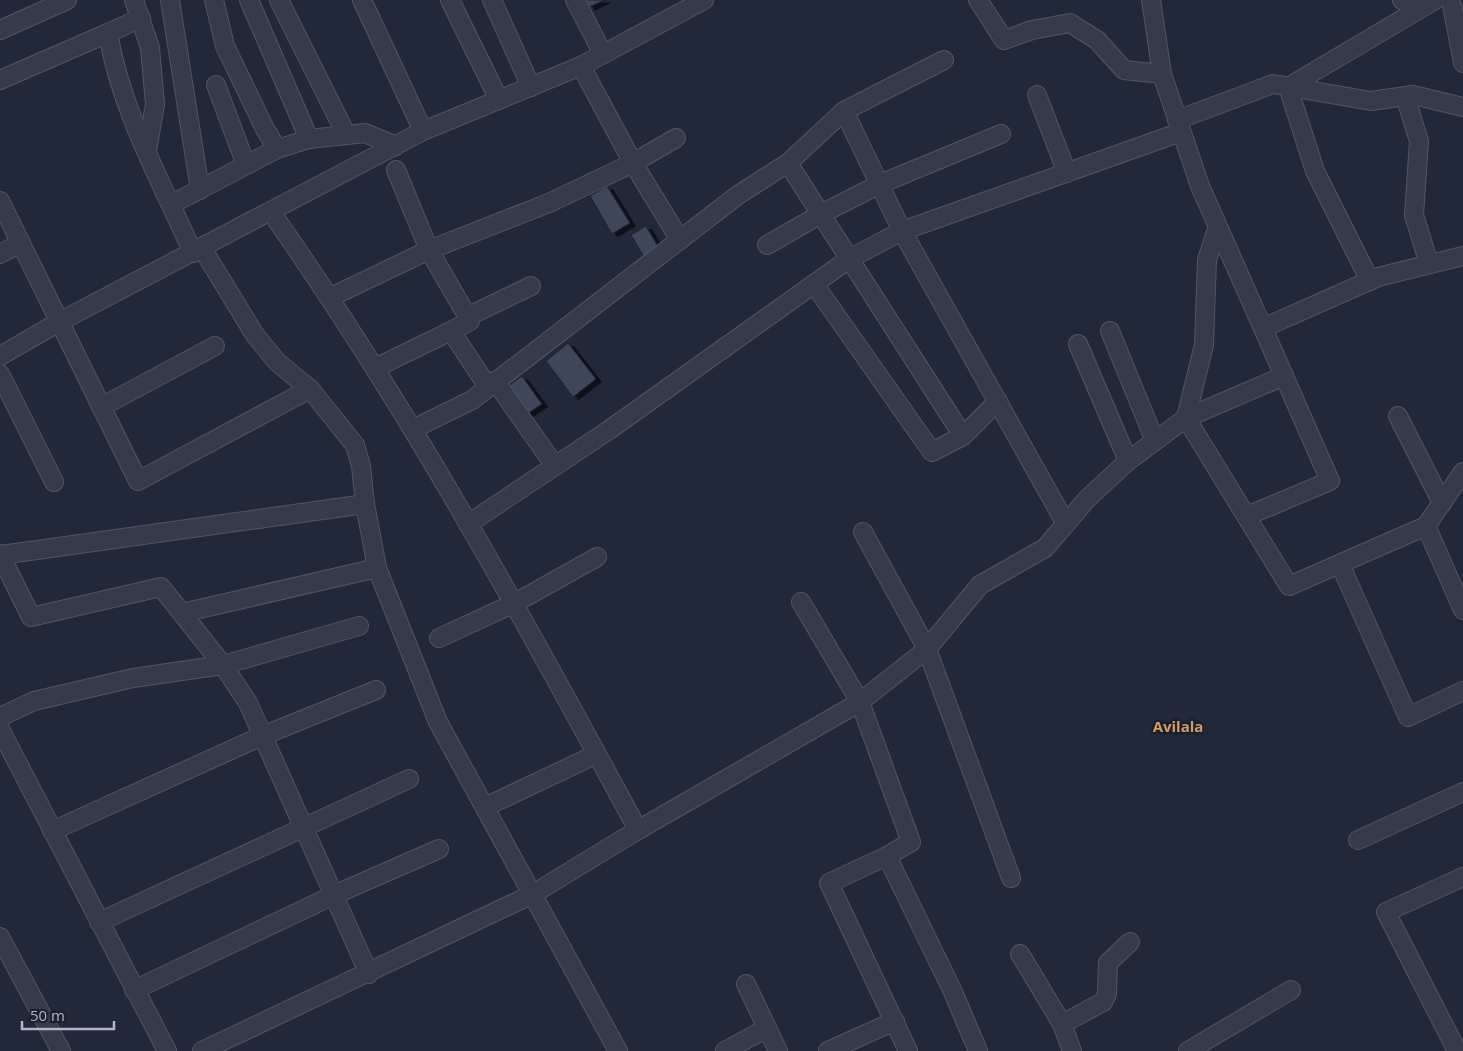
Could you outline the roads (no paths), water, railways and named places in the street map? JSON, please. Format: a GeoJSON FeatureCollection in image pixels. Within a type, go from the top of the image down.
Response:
{"type":"FeatureCollection","features":[{"type":"Feature","properties":{"kind":"street"},"geometry":{"type":"LineString","coordinates":[[0,30],[67,0]]}},
{"type":"Feature","properties":{"kind":"street"},"geometry":{"type":"LineString","coordinates":[[134,0],[150,48],[155,104],[147,151]]}},
{"type":"Feature","properties":{"kind":"street"},"geometry":{"type":"LineString","coordinates":[[170,0],[200,190]]}},
{"type":"Feature","properties":{"kind":"street"},"geometry":{"type":"LineString","coordinates":[[214,0],[225,46],[265,129],[277,149]]}},
{"type":"Feature","properties":{"kind":"street"},"geometry":{"type":"LineString","coordinates":[[249,0],[310,139]]}},
{"type":"Feature","properties":{"kind":"street"},"geometry":{"type":"LineString","coordinates":[[279,0],[346,134]]}},
{"type":"Feature","properties":{"kind":"street"},"geometry":{"type":"LineString","coordinates":[[362,0],[423,131]]}},
{"type":"Feature","properties":{"kind":"street"},"geometry":{"type":"LineString","coordinates":[[450,0],[499,100]]}},
{"type":"Feature","properties":{"kind":"street"},"geometry":{"type":"LineString","coordinates":[[492,0],[531,87]]}},
{"type":"Feature","properties":{"kind":"street"},"geometry":{"type":"LineString","coordinates":[[575,0],[603,54]]}},
{"type":"Feature","properties":{"kind":"street"},"geometry":{"type":"LineString","coordinates":[[0,356],[59,322],[423,131],[581,66],[704,0]]}},
{"type":"Feature","properties":{"kind":"street"},"geometry":{"type":"LineString","coordinates":[[978,0],[1004,40],[1032,30],[1070,23],[1097,40],[1124,70],[1162,74]]}},
{"type":"Feature","properties":{"kind":"street"},"geometry":{"type":"LineString","coordinates":[[1151,0],[1162,74],[1217,229],[1330,481],[1247,516]]}},
{"type":"Feature","properties":{"kind":"street"},"geometry":{"type":"LineString","coordinates":[[1402,0],[1418,10]]}},
{"type":"Feature","properties":{"kind":"street"},"geometry":{"type":"LineString","coordinates":[[1288,87],[1435,0]]}},
{"type":"Feature","properties":{"kind":"street"},"geometry":{"type":"LineString","coordinates":[[1451,0],[1463,63]]}},
{"type":"Feature","properties":{"kind":"street"},"geometry":{"type":"LineString","coordinates":[[0,80],[141,18]]}},
{"type":"Feature","properties":{"kind":"street"},"geometry":{"type":"LineString","coordinates":[[108,34],[113,62],[129,112],[172,204],[198,250],[255,335],[277,362],[310,389],[355,445],[361,466],[365,504],[377,568],[438,722],[618,1051]]}},
{"type":"Feature","properties":{"kind":"street"},"geometry":{"type":"LineString","coordinates":[[413,429],[472,400],[738,195],[788,163],[844,111],[944,60]]}},
{"type":"Feature","properties":{"kind":"street"},"geometry":{"type":"LineString","coordinates":[[581,66],[633,163],[680,240]]}},
{"type":"Feature","properties":{"kind":"street"},"geometry":{"type":"LineString","coordinates":[[468,524],[555,466],[849,259],[902,231],[1067,173],[1273,84],[1371,101],[1413,95],[1463,107]]}},
{"type":"Feature","properties":{"kind":"street"},"geometry":{"type":"LineString","coordinates":[[216,85],[246,165]]}},
{"type":"Feature","properties":{"kind":"street"},"geometry":{"type":"LineString","coordinates":[[1288,87],[1315,171],[1370,281]]}},
{"type":"Feature","properties":{"kind":"street"},"geometry":{"type":"LineString","coordinates":[[1038,95],[1067,173]]}},
{"type":"Feature","properties":{"kind":"street"},"geometry":{"type":"LineString","coordinates":[[1406,96],[1418,141],[1414,215],[1429,264]]}},
{"type":"Feature","properties":{"kind":"street"},"geometry":{"type":"LineString","coordinates":[[844,111],[902,231],[1066,524]]}},
{"type":"Feature","properties":{"kind":"street"},"geometry":{"type":"LineString","coordinates":[[172,204],[277,149],[310,139],[346,134],[372,134],[396,146]]}},
{"type":"Feature","properties":{"kind":"street"},"geometry":{"type":"LineString","coordinates":[[767,245],[821,214],[880,184],[1001,134]]}},
{"type":"Feature","properties":{"kind":"street"},"geometry":{"type":"LineString","coordinates":[[330,297],[429,250],[549,203],[633,163],[676,138]]}},
{"type":"Feature","properties":{"kind":"street"},"geometry":{"type":"LineString","coordinates":[[788,163],[963,436]]}},
{"type":"Feature","properties":{"kind":"street"},"geometry":{"type":"LineString","coordinates":[[375,368],[470,321],[429,250],[396,170]]}},
{"type":"Feature","properties":{"kind":"street"},"geometry":{"type":"LineString","coordinates":[[0,201],[138,482],[310,389]]}},
{"type":"Feature","properties":{"kind":"street"},"geometry":{"type":"LineString","coordinates":[[271,212],[330,297],[413,429],[515,603],[638,830]]}},
{"type":"Feature","properties":{"kind":"street"},"geometry":{"type":"LineString","coordinates":[[1217,229],[1207,260],[1204,345],[1186,418],[1289,586],[1426,526],[1463,472]]}},
{"type":"Feature","properties":{"kind":"street"},"geometry":{"type":"LineString","coordinates":[[0,254],[21,243]]}},
{"type":"Feature","properties":{"kind":"street"},"geometry":{"type":"LineString","coordinates":[[1263,328],[1370,281],[1463,256]]}},
{"type":"Feature","properties":{"kind":"street"},"geometry":{"type":"LineString","coordinates":[[814,284],[932,452],[963,436],[998,401]]}},
{"type":"Feature","properties":{"kind":"street"},"geometry":{"type":"LineString","coordinates":[[467,317],[531,286]]}},
{"type":"Feature","properties":{"kind":"street"},"geometry":{"type":"LineString","coordinates":[[451,330],[555,466]]}},
{"type":"Feature","properties":{"kind":"street"},"geometry":{"type":"LineString","coordinates":[[1110,331],[1155,441]]}},
{"type":"Feature","properties":{"kind":"street"},"geometry":{"type":"LineString","coordinates":[[1078,344],[1128,460]]}},
{"type":"Feature","properties":{"kind":"street"},"geometry":{"type":"LineString","coordinates":[[101,407],[215,346]]}},
{"type":"Feature","properties":{"kind":"street"},"geometry":{"type":"LineString","coordinates":[[0,374],[54,482]]}},
{"type":"Feature","properties":{"kind":"street"},"geometry":{"type":"LineString","coordinates":[[202,1051],[369,974],[533,894],[638,830],[860,702],[927,650],[980,585],[1045,548],[1087,499],[1128,460],[1186,418],[1284,376]]}},
{"type":"Feature","properties":{"kind":"street"},"geometry":{"type":"LineString","coordinates":[[1398,416],[1442,503]]}},
{"type":"Feature","properties":{"kind":"street"},"geometry":{"type":"LineString","coordinates":[[365,504],[0,555],[31,616],[161,587],[223,665],[248,703],[369,974]]}},
{"type":"Feature","properties":{"kind":"street"},"geometry":{"type":"LineString","coordinates":[[1426,526],[1463,610]]}},
{"type":"Feature","properties":{"kind":"street"},"geometry":{"type":"LineString","coordinates":[[863,532],[927,650],[1011,878]]}},
{"type":"Feature","properties":{"kind":"street"},"geometry":{"type":"LineString","coordinates":[[439,638],[515,603],[597,557]]}},
{"type":"Feature","properties":{"kind":"street"},"geometry":{"type":"LineString","coordinates":[[1340,564],[1408,717],[1463,691]]}},
{"type":"Feature","properties":{"kind":"street"},"geometry":{"type":"LineString","coordinates":[[182,613],[377,568]]}},
{"type":"Feature","properties":{"kind":"street"},"geometry":{"type":"LineString","coordinates":[[801,602],[860,702],[911,842],[887,856],[829,882],[908,1051]]}},
{"type":"Feature","properties":{"kind":"street"},"geometry":{"type":"LineString","coordinates":[[0,718],[34,701],[133,678],[223,665],[359,626]]}},
{"type":"Feature","properties":{"kind":"street"},"geometry":{"type":"LineString","coordinates":[[52,831],[262,736],[376,690]]}},
{"type":"Feature","properties":{"kind":"street"},"geometry":{"type":"LineString","coordinates":[[0,729],[167,1051]]}},
{"type":"Feature","properties":{"kind":"street"},"geometry":{"type":"LineString","coordinates":[[485,807],[598,754]]}},
{"type":"Feature","properties":{"kind":"street"},"geometry":{"type":"LineString","coordinates":[[99,922],[410,779]]}},
{"type":"Feature","properties":{"kind":"street"},"geometry":{"type":"LineString","coordinates":[[1358,840],[1463,792]]}},
{"type":"Feature","properties":{"kind":"street"},"geometry":{"type":"LineString","coordinates":[[134,990],[334,895],[439,850]]}},
{"type":"Feature","properties":{"kind":"street"},"geometry":{"type":"LineString","coordinates":[[887,856],[953,992],[978,1051]]}},
{"type":"Feature","properties":{"kind":"street"},"geometry":{"type":"LineString","coordinates":[[1457,1051],[1386,912],[1463,877]]}},
{"type":"Feature","properties":{"kind":"street"},"geometry":{"type":"LineString","coordinates":[[0,937],[60,1051]]}},
{"type":"Feature","properties":{"kind":"street"},"geometry":{"type":"LineString","coordinates":[[1062,1024],[1103,1002],[1106,994],[1108,963],[1130,942]]}},
{"type":"Feature","properties":{"kind":"street"},"geometry":{"type":"LineString","coordinates":[[1020,954],[1062,1024],[1072,1051]]}},
{"type":"Feature","properties":{"kind":"street"},"geometry":{"type":"LineString","coordinates":[[746,984],[778,1051]]}},
{"type":"Feature","properties":{"kind":"street"},"geometry":{"type":"LineString","coordinates":[[1188,1051],[1291,990]]}},
{"type":"Feature","properties":{"kind":"street"},"geometry":{"type":"LineString","coordinates":[[828,1051],[895,1021]]}},
{"type":"Feature","properties":{"kind":"street"},"geometry":{"type":"LineString","coordinates":[[725,1051],[767,1028]]}},
{"type":"Feature","properties":{"kind":"district","name":"Avilala"},"geometry":{"type":"Point","coordinates":[1178,726]}}]}
